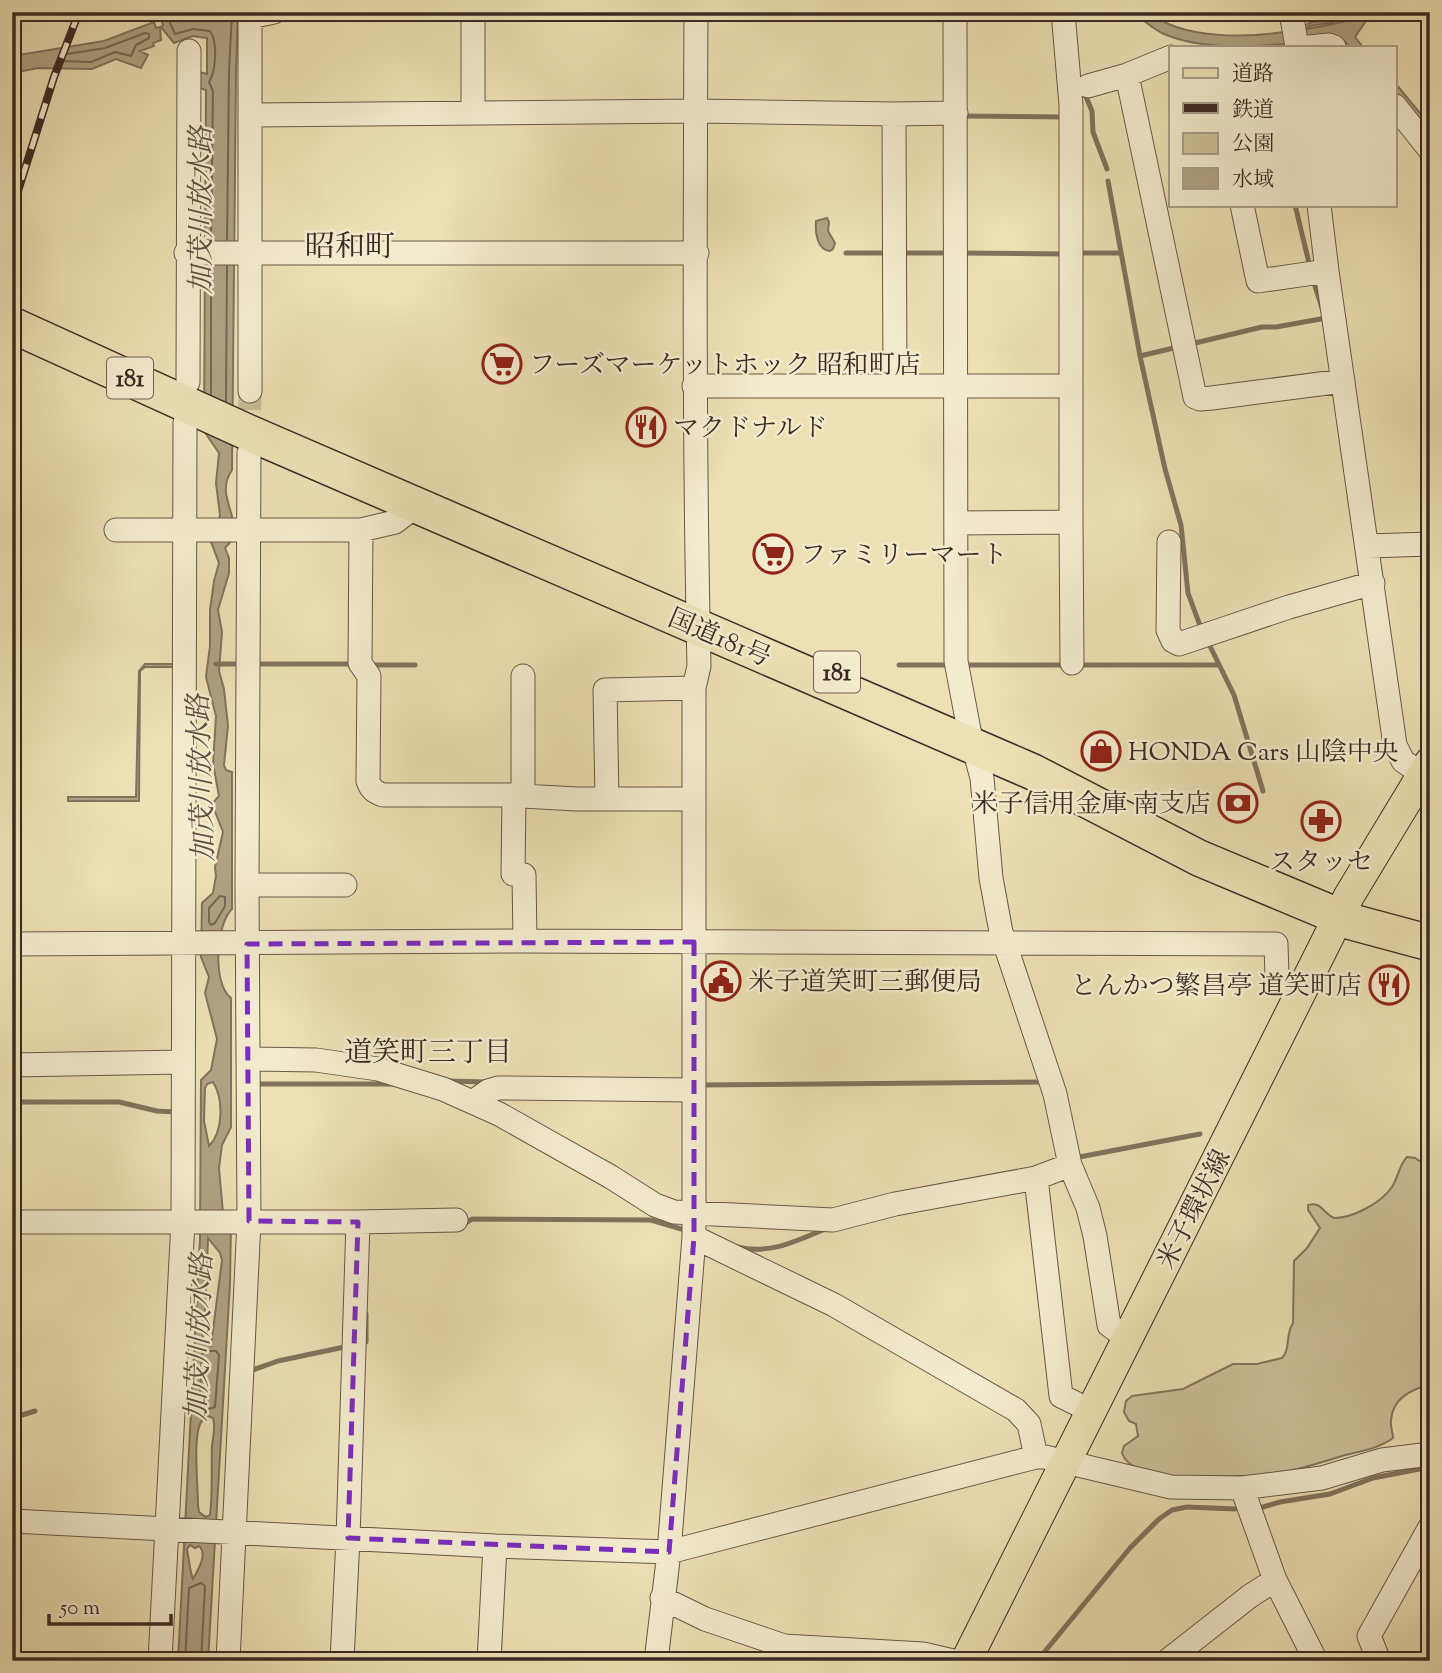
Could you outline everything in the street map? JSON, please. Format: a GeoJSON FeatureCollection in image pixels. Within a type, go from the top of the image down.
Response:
{"type":"FeatureCollection","features":[{"type":"Feature","properties":{"kind":"highway","name":"国道181号"},"geometry":{"type":"LineString","coordinates":[[12,305],[188,382],[248,421]]}},
{"type":"Feature","properties":{"kind":"highway","name":"国道181号"},"geometry":{"type":"LineString","coordinates":[[12,325],[248,421],[971,739],[1080,778],[1344,906],[1364,903],[1430,923]]}},
{"type":"Feature","properties":{"kind":"highway","name":"国道181号"},"geometry":{"type":"LineString","coordinates":[[1344,906],[1352,922],[1430,943]]}},
{"type":"Feature","properties":{"kind":"main road","name":"米子環状線"},"geometry":{"type":"LineString","coordinates":[[966,1661],[1344,906],[1426,768]]}},
{"type":"Feature","properties":{"kind":"street"},"geometry":{"type":"LineString","coordinates":[[228,1661],[231,1532],[246,1221],[249,1059],[244,944],[247,885],[246,530],[250,15],[274,12]]}},
{"type":"Feature","properties":{"kind":"street"},"geometry":{"type":"LineString","coordinates":[[473,12],[473,113]]}},
{"type":"Feature","properties":{"kind":"street"},"geometry":{"type":"LineString","coordinates":[[656,1661],[669,1552],[694,1226],[694,688],[699,666],[694,386],[697,253],[696,12]]}},
{"type":"Feature","properties":{"kind":"street"},"geometry":{"type":"LineString","coordinates":[[955,12],[956,661],[984,791],[991,878],[1001,932],[1055,1094],[1070,1165],[1095,1236],[1109,1325],[1128,1339]]}},
{"type":"Feature","properties":{"kind":"street"},"geometry":{"type":"LineString","coordinates":[[1063,12],[1071,105],[1072,663]]}},
{"type":"Feature","properties":{"kind":"street"},"geometry":{"type":"LineString","coordinates":[[1291,12],[1297,46]]}},
{"type":"Feature","properties":{"kind":"street"},"geometry":{"type":"LineString","coordinates":[[188,382],[188,290],[192,253],[189,51]]}},
{"type":"Feature","properties":{"kind":"street"},"geometry":{"type":"LineString","coordinates":[[1088,86],[1127,75],[1169,58]]}},
{"type":"Feature","properties":{"kind":"street"},"geometry":{"type":"LineString","coordinates":[[1127,75],[1195,397],[1212,398],[1343,381]]}},
{"type":"Feature","properties":{"kind":"street"},"geometry":{"type":"LineString","coordinates":[[1396,107],[1430,150]]}},
{"type":"Feature","properties":{"kind":"street"},"geometry":{"type":"LineString","coordinates":[[250,115],[696,111],[956,113]]}},
{"type":"Feature","properties":{"kind":"street"},"geometry":{"type":"LineString","coordinates":[[894,114],[895,386]]}},
{"type":"Feature","properties":{"kind":"street"},"geometry":{"type":"LineString","coordinates":[[1242,206],[1258,281],[1327,271]]}},
{"type":"Feature","properties":{"kind":"street"},"geometry":{"type":"LineString","coordinates":[[1319,206],[1395,745],[1404,761],[1426,768]]}},
{"type":"Feature","properties":{"kind":"street"},"geometry":{"type":"LineString","coordinates":[[192,253],[697,253]]}},
{"type":"Feature","properties":{"kind":"street"},"geometry":{"type":"LineString","coordinates":[[694,386],[1070,386]]}},
{"type":"Feature","properties":{"kind":"street"},"geometry":{"type":"LineString","coordinates":[[160,1661],[172,1530],[186,1221],[183,1062],[188,943],[190,529],[185,423]]}},
{"type":"Feature","properties":{"kind":"street"},"geometry":{"type":"LineString","coordinates":[[116,530],[361,530],[396,522],[408,512]]}},
{"type":"Feature","properties":{"kind":"street"},"geometry":{"type":"LineString","coordinates":[[956,523],[1071,522]]}},
{"type":"Feature","properties":{"kind":"street"},"geometry":{"type":"LineString","coordinates":[[361,530],[360,663],[369,676],[368,781],[376,793],[694,799]]}},
{"type":"Feature","properties":{"kind":"street"},"geometry":{"type":"LineString","coordinates":[[1169,542],[1168,630],[1173,641],[1179,644],[1289,607],[1373,583]]}},
{"type":"Feature","properties":{"kind":"street"},"geometry":{"type":"LineString","coordinates":[[1368,546],[1430,544]]}},
{"type":"Feature","properties":{"kind":"street"},"geometry":{"type":"LineString","coordinates":[[523,677],[513,874],[524,875],[525,941]]}},
{"type":"Feature","properties":{"kind":"street"},"geometry":{"type":"LineString","coordinates":[[607,799],[605,690],[694,688]]}},
{"type":"Feature","properties":{"kind":"street"},"geometry":{"type":"LineString","coordinates":[[247,885],[345,886]]}},
{"type":"Feature","properties":{"kind":"street"},"geometry":{"type":"LineString","coordinates":[[12,944],[525,941],[1276,944],[1277,976],[1302,990]]}},
{"type":"Feature","properties":{"kind":"street"},"geometry":{"type":"LineString","coordinates":[[249,1059],[316,1060],[378,1069],[474,1101],[611,1177],[654,1205],[674,1212],[1016,1410],[1029,1424],[1036,1457]]}},
{"type":"Feature","properties":{"kind":"street"},"geometry":{"type":"LineString","coordinates":[[12,1065],[183,1062]]}},
{"type":"Feature","properties":{"kind":"street"},"geometry":{"type":"LineString","coordinates":[[474,1101],[488,1091],[498,1088],[693,1090]]}},
{"type":"Feature","properties":{"kind":"street"},"geometry":{"type":"LineString","coordinates":[[694,1226],[833,1220],[895,1203],[1036,1178],[1070,1165]]}},
{"type":"Feature","properties":{"kind":"street"},"geometry":{"type":"LineString","coordinates":[[1036,1178],[1061,1396],[1091,1412]]}},
{"type":"Feature","properties":{"kind":"street"},"geometry":{"type":"LineString","coordinates":[[12,1222],[456,1220]]}},
{"type":"Feature","properties":{"kind":"street"},"geometry":{"type":"LineString","coordinates":[[342,1661],[358,1222]]}},
{"type":"Feature","properties":{"kind":"street"},"geometry":{"type":"LineString","coordinates":[[12,1521],[495,1546],[669,1552],[1036,1457],[1171,1487],[1242,1488],[1322,1478],[1382,1460],[1430,1454]]}},
{"type":"Feature","properties":{"kind":"street"},"geometry":{"type":"LineString","coordinates":[[1242,1488],[1275,1580],[1316,1661]]}},
{"type":"Feature","properties":{"kind":"street"},"geometry":{"type":"LineString","coordinates":[[1379,1661],[1369,1636],[1430,1527]]}},
{"type":"Feature","properties":{"kind":"street"},"geometry":{"type":"LineString","coordinates":[[489,1661],[495,1546]]}},
{"type":"Feature","properties":{"kind":"street"},"geometry":{"type":"LineString","coordinates":[[1167,1661],[1250,1596],[1275,1580]]}},
{"type":"Feature","properties":{"kind":"street"},"geometry":{"type":"LineString","coordinates":[[662,1598],[783,1653],[923,1654],[953,1661]]}},
{"type":"Feature","properties":{"kind":"highlighted area"},"geometry":{"type":"Polygon","coordinates":[[[694,942],[694,1237],[669,1552],[348,1538],[358,1222],[249,1221],[247,944],[694,942]]]}},
{"type":"Feature","properties":{"kind":"green space"},"geometry":{"type":"Polygon","coordinates":[[[1407,1157],[1415,1158],[1430,1168],[1430,1384],[1410,1392],[1395,1406],[1391,1423],[1393,1438],[1369,1449],[1264,1476],[1173,1476],[1141,1470],[1129,1463],[1122,1453],[1124,1446],[1138,1436],[1136,1424],[1129,1421],[1124,1412],[1126,1401],[1132,1396],[1183,1389],[1233,1364],[1257,1364],[1282,1358],[1293,1323],[1294,1261],[1307,1248],[1320,1228],[1308,1210],[1308,1205],[1319,1206],[1334,1218],[1366,1208],[1381,1199],[1392,1187],[1407,1157]]]}},
{"type":"Feature","properties":{"kind":"water","name":"加茂川放水路"},"geometry":{"type":"Polygon","coordinates":[[[171,12],[243,12],[238,15],[236,72],[232,470],[226,484],[226,496],[233,521],[233,539],[225,548],[229,558],[229,573],[218,610],[222,632],[219,671],[228,726],[224,765],[226,770],[232,772],[232,909],[222,927],[218,954],[221,980],[231,998],[231,1127],[222,1145],[219,1168],[223,1213],[231,1226],[230,1283],[208,1661],[178,1661],[200,1239],[201,1080],[211,1070],[217,1039],[205,993],[209,977],[201,957],[202,903],[213,893],[215,867],[223,832],[212,804],[219,796],[213,764],[216,716],[206,677],[210,646],[210,610],[219,563],[211,542],[204,537],[219,520],[220,515],[216,483],[219,453],[204,431],[206,90],[196,87],[196,71],[207,74],[207,38],[193,36],[174,43],[161,27],[161,19],[171,12]],[[213,1082],[207,1084],[204,1121],[209,1146],[217,1133],[220,1106],[213,1082]],[[208,1238],[202,1333],[211,1346],[222,1260],[208,1238]],[[208,1416],[202,1420],[196,1452],[198,1505],[199,1512],[206,1517],[210,1515],[211,1506],[214,1428],[213,1418],[208,1416]],[[190,1545],[187,1549],[193,1579],[203,1553],[199,1546],[195,1548],[190,1545]]]}},
{"type":"Feature","properties":{"kind":"water"},"geometry":{"type":"Polygon","coordinates":[[[1133,12],[1149,12],[1179,28],[1197,32],[1256,35],[1293,30],[1315,22],[1333,22],[1306,29],[1382,14],[1408,12],[1366,21],[1355,37],[1362,46],[1349,46],[1343,40],[1252,46],[1206,44],[1184,41],[1152,27],[1133,12]]]}},
{"type":"Feature","properties":{"kind":"water"},"geometry":{"type":"Polygon","coordinates":[[[154,22],[156,28],[160,27],[161,40],[140,51],[148,55],[141,68],[116,59],[92,69],[38,68],[12,73],[12,56],[104,41],[154,22]]]}},
{"type":"Feature","properties":{"kind":"water"},"geometry":{"type":"Polygon","coordinates":[[[1396,84],[1430,125],[1430,137],[1396,97],[1396,84]]]}},
{"type":"Feature","properties":{"kind":"water"},"geometry":{"type":"Polygon","coordinates":[[[827,218],[828,231],[835,243],[830,251],[820,244],[816,230],[816,221],[827,218]]]}},
{"type":"Feature","properties":{"kind":"water"},"geometry":{"type":"Polygon","coordinates":[[[145,664],[176,664],[176,667],[145,667],[140,671],[139,801],[68,801],[68,797],[136,797],[139,671],[145,664]]]}},
{"type":"Feature","properties":{"kind":"waterway"},"geometry":{"type":"LineString","coordinates":[[1084,92],[1092,111],[1093,132],[1107,169]]}},
{"type":"Feature","properties":{"kind":"waterway"},"geometry":{"type":"LineString","coordinates":[[963,116],[1065,117]]}},
{"type":"Feature","properties":{"kind":"waterway"},"geometry":{"type":"LineString","coordinates":[[1108,181],[1140,356],[1165,469],[1181,525],[1188,593],[1202,631]]}},
{"type":"Feature","properties":{"kind":"waterway"},"geometry":{"type":"LineString","coordinates":[[1295,206],[1310,267]]}},
{"type":"Feature","properties":{"kind":"waterway"},"geometry":{"type":"LineString","coordinates":[[846,253],[887,253]]}},
{"type":"Feature","properties":{"kind":"waterway"},"geometry":{"type":"LineString","coordinates":[[901,253],[950,253]]}},
{"type":"Feature","properties":{"kind":"waterway"},"geometry":{"type":"LineString","coordinates":[[960,253],[1066,254]]}},
{"type":"Feature","properties":{"kind":"waterway"},"geometry":{"type":"LineString","coordinates":[[1076,253],[1121,253]]}},
{"type":"Feature","properties":{"kind":"waterway"},"geometry":{"type":"LineString","coordinates":[[1313,280],[1323,311]]}},
{"type":"Feature","properties":{"kind":"waterway"},"geometry":{"type":"LineString","coordinates":[[1191,344],[1262,327],[1326,318]]}},
{"type":"Feature","properties":{"kind":"waterway"},"geometry":{"type":"LineString","coordinates":[[1140,356],[1178,347]]}},
{"type":"Feature","properties":{"kind":"waterway"},"geometry":{"type":"LineString","coordinates":[[1207,640],[1234,695],[1263,791]]}},
{"type":"Feature","properties":{"kind":"waterway"},"geometry":{"type":"LineString","coordinates":[[216,664],[241,664]]}},
{"type":"Feature","properties":{"kind":"waterway"},"geometry":{"type":"LineString","coordinates":[[254,664],[356,664]]}},
{"type":"Feature","properties":{"kind":"waterway"},"geometry":{"type":"LineString","coordinates":[[370,665],[415,665]]}},
{"type":"Feature","properties":{"kind":"waterway"},"geometry":{"type":"LineString","coordinates":[[899,665],[952,665]]}},
{"type":"Feature","properties":{"kind":"waterway"},"geometry":{"type":"LineString","coordinates":[[962,665],[1068,665]]}},
{"type":"Feature","properties":{"kind":"waterway"},"geometry":{"type":"LineString","coordinates":[[1077,665],[1218,665]]}},
{"type":"Feature","properties":{"kind":"waterway"},"geometry":{"type":"LineString","coordinates":[[447,1081],[487,1082]]}},
{"type":"Feature","properties":{"kind":"waterway"},"geometry":{"type":"LineString","coordinates":[[699,1085],[1046,1082]]}},
{"type":"Feature","properties":{"kind":"waterway"},"geometry":{"type":"LineString","coordinates":[[255,1084],[396,1084]]}},
{"type":"Feature","properties":{"kind":"waterway"},"geometry":{"type":"LineString","coordinates":[[12,1102],[119,1102],[157,1111],[176,1112]]}},
{"type":"Feature","properties":{"kind":"waterway"},"geometry":{"type":"LineString","coordinates":[[1074,1158],[1200,1134]]}},
{"type":"Feature","properties":{"kind":"waterway"},"geometry":{"type":"LineString","coordinates":[[463,1225],[472,1219],[651,1220],[688,1231]]}},
{"type":"Feature","properties":{"kind":"waterway"},"geometry":{"type":"LineString","coordinates":[[737,1247],[772,1248],[825,1229]]}},
{"type":"Feature","properties":{"kind":"waterway"},"geometry":{"type":"LineString","coordinates":[[358,1343],[366,1342],[366,1314]]}},
{"type":"Feature","properties":{"kind":"waterway"},"geometry":{"type":"LineString","coordinates":[[247,1372],[278,1361],[349,1346]]}},
{"type":"Feature","properties":{"kind":"waterway"},"geometry":{"type":"LineString","coordinates":[[12,1418],[35,1411]]}},
{"type":"Feature","properties":{"kind":"waterway"},"geometry":{"type":"LineString","coordinates":[[1256,1509],[1330,1494],[1373,1478],[1430,1467]]}},
{"type":"Feature","properties":{"kind":"waterway"},"geometry":{"type":"LineString","coordinates":[[1037,1661],[1130,1548],[1159,1519],[1172,1510],[1187,1507],[1235,1509]]}},
{"type":"Feature","properties":{"kind":"tunnel"},"geometry":{"type":"LineString","coordinates":[[249,444],[250,391]]}},
{"type":"Feature","properties":{"kind":"railway"},"geometry":{"type":"LineString","coordinates":[[12,210],[54,77],[79,12]]}},
{"type":"Feature","properties":{"kind":"place","name":"フーズマーケットホック 昭和町店"},"geometry":{"type":"Point","coordinates":[502,364]}},
{"type":"Feature","properties":{"kind":"place","name":"マクドナルド"},"geometry":{"type":"Point","coordinates":[646,427]}},
{"type":"Feature","properties":{"kind":"place","name":"ファミリーマート"},"geometry":{"type":"Point","coordinates":[773,554]}},
{"type":"Feature","properties":{"kind":"place","name":"HONDA Cars 山陰中央"},"geometry":{"type":"Point","coordinates":[1101,751]}},
{"type":"Feature","properties":{"kind":"place","name":"米子信用金庫 南支店"},"geometry":{"type":"Point","coordinates":[1238,803]}},
{"type":"Feature","properties":{"kind":"place","name":"スタッセ"},"geometry":{"type":"Point","coordinates":[1321,821]}},
{"type":"Feature","properties":{"kind":"place","name":"米子道笑町三郵便局"},"geometry":{"type":"Point","coordinates":[721,981]}},
{"type":"Feature","properties":{"kind":"place","name":"とんかつ繁昌亭 道笑町店"},"geometry":{"type":"Point","coordinates":[1389,985]}},
{"type":"Feature","properties":{"kind":"district","name":"昭和町"},"geometry":{"type":"Point","coordinates":[350,246]}},
{"type":"Feature","properties":{"kind":"district","name":"道笑町三丁目"},"geometry":{"type":"Point","coordinates":[428,1051]}}]}
